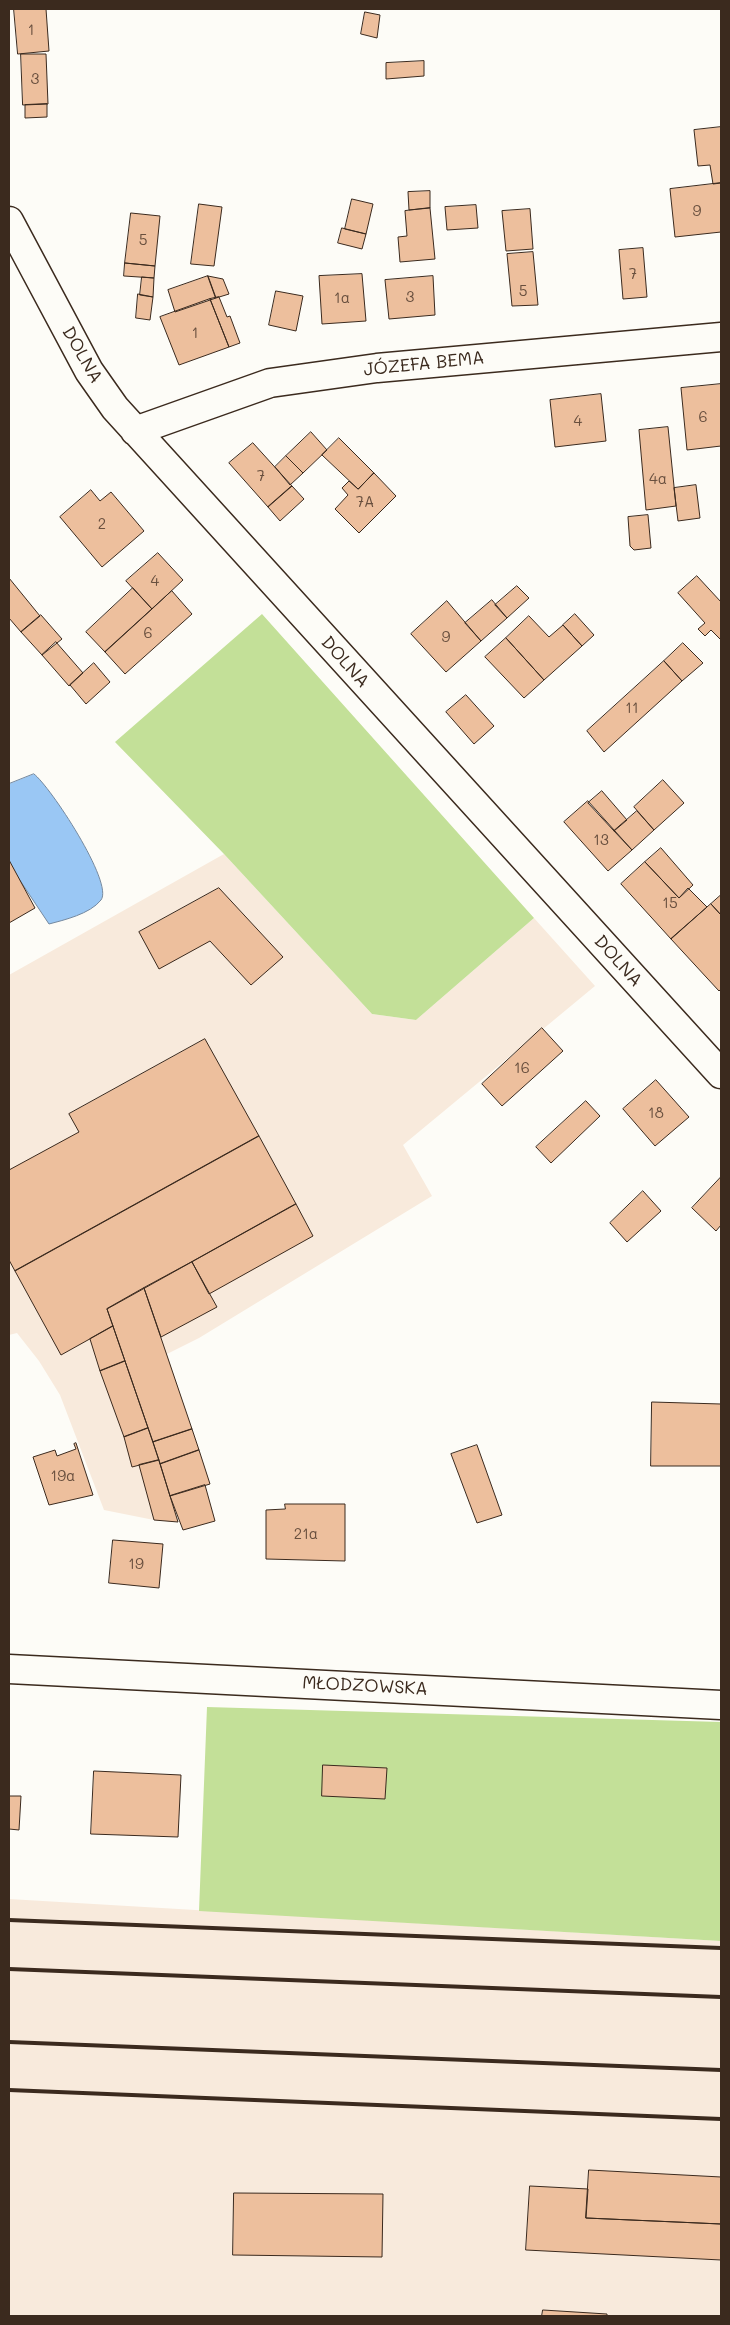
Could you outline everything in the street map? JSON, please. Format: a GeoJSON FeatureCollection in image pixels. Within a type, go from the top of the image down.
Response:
{"type":"FeatureCollection","features":[{"type":"Feature","properties":{"kind":"street","name":"DOLNA"},"geometry":{"type":"LineString","coordinates":[[9,221],[89,371],[115,408],[721,1074]]}},
{"type":"Feature","properties":{"kind":"street","name":"JÓZEFA BEMA"},"geometry":{"type":"LineString","coordinates":[[135,431],[270,383],[377,368],[721,337]]}},
{"type":"Feature","properties":{"kind":"street","name":"MŁODZOWSKA"},"geometry":{"type":"LineString","coordinates":[[9,1669],[721,1705]]}},
{"type":"Feature","properties":{"kind":"shaded area"},"geometry":{"type":"Polygon","coordinates":[[[224,854],[372,1014],[416,1020],[534,918],[595,986],[403,1145],[432,1196],[199,1338],[167,1354],[210,1484],[171,1496],[178,1522],[154,1520],[104,1510],[60,1395],[39,1361],[17,1333],[9,1335],[9,975],[224,854]]]}},
{"type":"Feature","properties":{"kind":"shaded area"},"geometry":{"type":"Polygon","coordinates":[[[9,1899],[721,1941],[721,2316],[9,2316],[9,1899]]]}},
{"type":"Feature","properties":{"kind":"green space"},"geometry":{"type":"Polygon","coordinates":[[[262,614],[534,918],[416,1020],[372,1014],[224,854],[115,742],[262,614]]]}},
{"type":"Feature","properties":{"kind":"green space"},"geometry":{"type":"Polygon","coordinates":[[[207,1707],[721,1722],[721,1941],[199,1911],[207,1707]]]}},
{"type":"Feature","properties":{"kind":"water"},"geometry":{"type":"Polygon","coordinates":[[[34,774],[53,796],[78,835],[90,856],[103,890],[101,900],[90,909],[76,916],[49,924],[9,864],[9,784],[34,774]]]}},
{"type":"Feature","properties":{"kind":"building"},"geometry":{"type":"Polygon","coordinates":[[[14,9],[46,9],[49,51],[18,54],[14,9]]]}},
{"type":"Feature","properties":{"kind":"building"},"geometry":{"type":"Polygon","coordinates":[[[365,12],[380,15],[377,38],[361,34],[365,12]]]}},
{"type":"Feature","properties":{"kind":"building"},"geometry":{"type":"Polygon","coordinates":[[[21,54],[46,54],[48,104],[23,105],[21,54]]]}},
{"type":"Feature","properties":{"kind":"building"},"geometry":{"type":"Polygon","coordinates":[[[424,61],[424,76],[386,79],[386,63],[424,61]]]}},
{"type":"Feature","properties":{"kind":"building"},"geometry":{"type":"Polygon","coordinates":[[[47,104],[47,117],[25,118],[25,105],[47,104]]]}},
{"type":"Feature","properties":{"kind":"building"},"geometry":{"type":"Polygon","coordinates":[[[721,127],[721,183],[713,184],[710,165],[698,166],[694,130],[721,127]]]}},
{"type":"Feature","properties":{"kind":"building"},"geometry":{"type":"Polygon","coordinates":[[[721,183],[721,232],[675,237],[670,189],[721,183]]]}},
{"type":"Feature","properties":{"kind":"building"},"geometry":{"type":"Polygon","coordinates":[[[430,191],[430,208],[409,210],[408,192],[430,191]]]}},
{"type":"Feature","properties":{"kind":"building"},"geometry":{"type":"Polygon","coordinates":[[[352,199],[373,204],[366,234],[345,229],[352,199]]]}},
{"type":"Feature","properties":{"kind":"building"},"geometry":{"type":"Polygon","coordinates":[[[199,204],[222,207],[214,266],[191,264],[199,204]]]}},
{"type":"Feature","properties":{"kind":"building"},"geometry":{"type":"Polygon","coordinates":[[[476,205],[478,228],[447,230],[445,207],[476,205]]]}},
{"type":"Feature","properties":{"kind":"building"},"geometry":{"type":"Polygon","coordinates":[[[430,208],[435,259],[400,262],[398,237],[407,236],[405,211],[430,208]]]}},
{"type":"Feature","properties":{"kind":"building"},"geometry":{"type":"Polygon","coordinates":[[[530,209],[533,249],[506,251],[502,211],[530,209]]]}},
{"type":"Feature","properties":{"kind":"building"},"geometry":{"type":"Polygon","coordinates":[[[131,213],[160,216],[155,266],[125,263],[131,213]]]}},
{"type":"Feature","properties":{"kind":"building"},"geometry":{"type":"Polygon","coordinates":[[[342,228],[366,234],[362,249],[338,243],[342,228]]]}},
{"type":"Feature","properties":{"kind":"building"},"geometry":{"type":"Polygon","coordinates":[[[643,248],[647,297],[623,299],[619,250],[643,248]]]}},
{"type":"Feature","properties":{"kind":"building"},"geometry":{"type":"Polygon","coordinates":[[[533,252],[538,305],[512,306],[507,254],[533,252]]]}},
{"type":"Feature","properties":{"kind":"building"},"geometry":{"type":"Polygon","coordinates":[[[125,263],[155,266],[154,278],[124,276],[125,263]]]}},
{"type":"Feature","properties":{"kind":"building"},"geometry":{"type":"Polygon","coordinates":[[[362,274],[366,321],[322,324],[319,276],[362,274]]]}},
{"type":"Feature","properties":{"kind":"building"},"geometry":{"type":"Polygon","coordinates":[[[208,276],[216,298],[175,312],[168,290],[208,276]]]}},
{"type":"Feature","properties":{"kind":"building"},"geometry":{"type":"Polygon","coordinates":[[[208,276],[223,279],[229,294],[216,298],[208,276]]]}},
{"type":"Feature","properties":{"kind":"building"},"geometry":{"type":"Polygon","coordinates":[[[433,276],[435,315],[389,319],[385,280],[433,276]]]}},
{"type":"Feature","properties":{"kind":"building"},"geometry":{"type":"Polygon","coordinates":[[[142,277],[154,278],[153,297],[140,295],[142,277]]]}},
{"type":"Feature","properties":{"kind":"building"},"geometry":{"type":"Polygon","coordinates":[[[276,291],[303,296],[296,331],[269,325],[276,291]]]}},
{"type":"Feature","properties":{"kind":"building"},"geometry":{"type":"Polygon","coordinates":[[[138,294],[153,297],[150,320],[136,318],[138,294]]]}},
{"type":"Feature","properties":{"kind":"building"},"geometry":{"type":"Polygon","coordinates":[[[219,297],[227,317],[230,316],[240,343],[229,347],[210,299],[219,297]]]}},
{"type":"Feature","properties":{"kind":"building"},"geometry":{"type":"Polygon","coordinates":[[[210,299],[229,347],[179,365],[160,317],[210,299]]]}},
{"type":"Feature","properties":{"kind":"building"},"geometry":{"type":"Polygon","coordinates":[[[721,384],[721,446],[687,450],[681,388],[721,384]]]}},
{"type":"Feature","properties":{"kind":"building"},"geometry":{"type":"Polygon","coordinates":[[[601,394],[606,441],[555,447],[550,400],[601,394]]]}},
{"type":"Feature","properties":{"kind":"building"},"geometry":{"type":"Polygon","coordinates":[[[668,427],[676,506],[646,510],[639,430],[668,427]]]}},
{"type":"Feature","properties":{"kind":"building"},"geometry":{"type":"Polygon","coordinates":[[[311,432],[327,450],[303,473],[286,456],[311,432]]]}},
{"type":"Feature","properties":{"kind":"building"},"geometry":{"type":"Polygon","coordinates":[[[339,438],[374,473],[358,489],[322,455],[339,438]]]}},
{"type":"Feature","properties":{"kind":"building"},"geometry":{"type":"Polygon","coordinates":[[[253,443],[292,486],[268,507],[229,463],[253,443]]]}},
{"type":"Feature","properties":{"kind":"building"},"geometry":{"type":"Polygon","coordinates":[[[286,456],[303,473],[290,485],[275,467],[286,456]]]}},
{"type":"Feature","properties":{"kind":"building"},"geometry":{"type":"Polygon","coordinates":[[[374,473],[396,496],[359,533],[335,509],[348,495],[342,488],[349,481],[358,489],[374,473]]]}},
{"type":"Feature","properties":{"kind":"building"},"geometry":{"type":"Polygon","coordinates":[[[696,485],[700,518],[678,521],[674,488],[696,485]]]}},
{"type":"Feature","properties":{"kind":"building"},"geometry":{"type":"Polygon","coordinates":[[[292,486],[304,499],[280,521],[268,507],[292,486]]]}},
{"type":"Feature","properties":{"kind":"building"},"geometry":{"type":"Polygon","coordinates":[[[91,490],[100,501],[111,492],[144,531],[102,567],[60,517],[91,490]]]}},
{"type":"Feature","properties":{"kind":"building"},"geometry":{"type":"Polygon","coordinates":[[[648,515],[651,548],[634,550],[630,546],[628,517],[648,515]]]}},
{"type":"Feature","properties":{"kind":"building"},"geometry":{"type":"Polygon","coordinates":[[[158,553],[183,580],[152,609],[126,581],[158,553]]]}},
{"type":"Feature","properties":{"kind":"building"},"geometry":{"type":"Polygon","coordinates":[[[697,576],[721,602],[721,640],[711,630],[705,636],[698,629],[705,623],[678,593],[697,576]]]}},
{"type":"Feature","properties":{"kind":"building"},"geometry":{"type":"Polygon","coordinates":[[[9,578],[40,616],[21,632],[9,618],[9,578]]]}},
{"type":"Feature","properties":{"kind":"building"},"geometry":{"type":"Polygon","coordinates":[[[517,586],[529,598],[507,618],[495,605],[517,586]]]}},
{"type":"Feature","properties":{"kind":"building"},"geometry":{"type":"Polygon","coordinates":[[[133,588],[152,609],[105,652],[86,632],[133,588]]]}},
{"type":"Feature","properties":{"kind":"building"},"geometry":{"type":"Polygon","coordinates":[[[172,591],[192,614],[125,674],[105,652],[172,591]]]}},
{"type":"Feature","properties":{"kind":"building"},"geometry":{"type":"Polygon","coordinates":[[[492,600],[507,618],[481,641],[465,623],[492,600]]]}},
{"type":"Feature","properties":{"kind":"building"},"geometry":{"type":"Polygon","coordinates":[[[447,601],[481,641],[446,672],[411,634],[447,601]]]}},
{"type":"Feature","properties":{"kind":"building"},"geometry":{"type":"Polygon","coordinates":[[[575,614],[594,635],[582,646],[563,625],[575,614]]]}},
{"type":"Feature","properties":{"kind":"building"},"geometry":{"type":"Polygon","coordinates":[[[41,615],[62,639],[42,655],[21,632],[41,615]]]}},
{"type":"Feature","properties":{"kind":"building"},"geometry":{"type":"Polygon","coordinates":[[[529,616],[549,637],[563,625],[582,646],[544,680],[506,638],[529,616]]]}},
{"type":"Feature","properties":{"kind":"building"},"geometry":{"type":"Polygon","coordinates":[[[506,638],[544,680],[524,698],[485,657],[506,638]]]}},
{"type":"Feature","properties":{"kind":"building"},"geometry":{"type":"Polygon","coordinates":[[[56,642],[83,673],[69,686],[42,655],[56,642]]]}},
{"type":"Feature","properties":{"kind":"building"},"geometry":{"type":"Polygon","coordinates":[[[683,643],[703,663],[682,681],[664,661],[683,643]]]}},
{"type":"Feature","properties":{"kind":"building"},"geometry":{"type":"Polygon","coordinates":[[[664,661],[682,681],[604,752],[587,731],[664,661]]]}},
{"type":"Feature","properties":{"kind":"building"},"geometry":{"type":"Polygon","coordinates":[[[94,663],[110,682],[86,704],[70,685],[94,663]]]}},
{"type":"Feature","properties":{"kind":"building"},"geometry":{"type":"Polygon","coordinates":[[[466,695],[494,726],[474,744],[446,712],[466,695]]]}},
{"type":"Feature","properties":{"kind":"building"},"geometry":{"type":"Polygon","coordinates":[[[663,780],[684,803],[654,830],[634,807],[663,780]]]}},
{"type":"Feature","properties":{"kind":"building"},"geometry":{"type":"Polygon","coordinates":[[[602,791],[627,820],[614,831],[588,803],[602,791]]]}},
{"type":"Feature","properties":{"kind":"building"},"geometry":{"type":"Polygon","coordinates":[[[588,801],[632,850],[608,871],[564,822],[588,801]]]}},
{"type":"Feature","properties":{"kind":"building"},"geometry":{"type":"Polygon","coordinates":[[[637,811],[654,830],[632,850],[614,831],[637,811]]]}},
{"type":"Feature","properties":{"kind":"building"},"geometry":{"type":"Polygon","coordinates":[[[661,848],[693,885],[679,898],[645,862],[661,848]]]}},
{"type":"Feature","properties":{"kind":"building"},"geometry":{"type":"Polygon","coordinates":[[[9,860],[35,908],[9,923],[9,860]]]}},
{"type":"Feature","properties":{"kind":"building"},"geometry":{"type":"Polygon","coordinates":[[[645,862],[679,898],[688,888],[707,907],[671,939],[621,884],[645,862]]]}},
{"type":"Feature","properties":{"kind":"building"},"geometry":{"type":"Polygon","coordinates":[[[219,888],[283,957],[251,985],[210,941],[159,969],[139,932],[219,888]]]}},
{"type":"Feature","properties":{"kind":"building"},"geometry":{"type":"Polygon","coordinates":[[[721,895],[721,915],[711,904],[721,895]]]}},
{"type":"Feature","properties":{"kind":"building"},"geometry":{"type":"Polygon","coordinates":[[[711,904],[721,915],[721,989],[719,991],[671,939],[711,904]]]}},
{"type":"Feature","properties":{"kind":"building"},"geometry":{"type":"Polygon","coordinates":[[[542,1028],[563,1051],[502,1106],[482,1084],[542,1028]]]}},
{"type":"Feature","properties":{"kind":"building"},"geometry":{"type":"Polygon","coordinates":[[[205,1039],[259,1136],[15,1271],[9,1260],[9,1170],[79,1132],[69,1114],[205,1039]]]}},
{"type":"Feature","properties":{"kind":"building"},"geometry":{"type":"Polygon","coordinates":[[[656,1080],[689,1117],[655,1146],[623,1109],[656,1080]]]}},
{"type":"Feature","properties":{"kind":"building"},"geometry":{"type":"Polygon","coordinates":[[[586,1101],[600,1116],[551,1163],[536,1147],[586,1101]]]}},
{"type":"Feature","properties":{"kind":"building"},"geometry":{"type":"Polygon","coordinates":[[[259,1136],[296,1204],[107,1309],[113,1326],[61,1355],[15,1271],[259,1136]]]}},
{"type":"Feature","properties":{"kind":"building"},"geometry":{"type":"Polygon","coordinates":[[[721,1177],[721,1225],[716,1231],[692,1208],[721,1177]]]}},
{"type":"Feature","properties":{"kind":"building"},"geometry":{"type":"Polygon","coordinates":[[[643,1191],[661,1211],[627,1242],[610,1223],[643,1191]]]}},
{"type":"Feature","properties":{"kind":"building"},"geometry":{"type":"Polygon","coordinates":[[[296,1204],[313,1236],[209,1294],[192,1262],[296,1204]]]}},
{"type":"Feature","properties":{"kind":"building"},"geometry":{"type":"Polygon","coordinates":[[[192,1262],[217,1307],[161,1337],[144,1288],[192,1262]]]}},
{"type":"Feature","properties":{"kind":"building"},"geometry":{"type":"Polygon","coordinates":[[[144,1288],[192,1429],[153,1442],[107,1309],[144,1288]]]}},
{"type":"Feature","properties":{"kind":"building"},"geometry":{"type":"Polygon","coordinates":[[[113,1326],[125,1361],[100,1371],[90,1339],[113,1326]]]}},
{"type":"Feature","properties":{"kind":"building"},"geometry":{"type":"Polygon","coordinates":[[[125,1361],[148,1428],[124,1437],[100,1371],[125,1361]]]}},
{"type":"Feature","properties":{"kind":"building"},"geometry":{"type":"Polygon","coordinates":[[[652,1402],[721,1404],[721,1466],[651,1466],[652,1402]]]}},
{"type":"Feature","properties":{"kind":"building"},"geometry":{"type":"Polygon","coordinates":[[[148,1428],[159,1460],[132,1467],[124,1437],[148,1428]]]}},
{"type":"Feature","properties":{"kind":"building"},"geometry":{"type":"Polygon","coordinates":[[[192,1429],[199,1450],[160,1464],[153,1442],[192,1429]]]}},
{"type":"Feature","properties":{"kind":"building"},"geometry":{"type":"Polygon","coordinates":[[[76,1443],[93,1495],[49,1505],[33,1457],[55,1450],[57,1456],[76,1449],[74,1444],[76,1443]]]}},
{"type":"Feature","properties":{"kind":"building"},"geometry":{"type":"Polygon","coordinates":[[[477,1445],[502,1515],[477,1523],[451,1454],[477,1445]]]}},
{"type":"Feature","properties":{"kind":"building"},"geometry":{"type":"Polygon","coordinates":[[[199,1450],[210,1484],[170,1496],[160,1464],[199,1450]]]}},
{"type":"Feature","properties":{"kind":"building"},"geometry":{"type":"Polygon","coordinates":[[[159,1460],[178,1522],[154,1520],[139,1465],[159,1460]]]}},
{"type":"Feature","properties":{"kind":"building"},"geometry":{"type":"Polygon","coordinates":[[[205,1485],[215,1521],[183,1530],[170,1496],[205,1485]]]}},
{"type":"Feature","properties":{"kind":"building"},"geometry":{"type":"Polygon","coordinates":[[[285,1504],[345,1504],[345,1561],[266,1559],[266,1510],[285,1509],[285,1504]]]}},
{"type":"Feature","properties":{"kind":"building"},"geometry":{"type":"Polygon","coordinates":[[[113,1540],[163,1544],[159,1588],[109,1583],[113,1540]]]}},
{"type":"Feature","properties":{"kind":"building"},"geometry":{"type":"Polygon","coordinates":[[[323,1765],[387,1768],[385,1799],[322,1796],[323,1765]]]}},
{"type":"Feature","properties":{"kind":"building"},"geometry":{"type":"Polygon","coordinates":[[[94,1771],[181,1775],[178,1837],[91,1834],[94,1771]]]}},
{"type":"Feature","properties":{"kind":"building"},"geometry":{"type":"Polygon","coordinates":[[[9,1796],[21,1796],[19,1830],[9,1829],[9,1796]]]}},
{"type":"Feature","properties":{"kind":"building"},"geometry":{"type":"Polygon","coordinates":[[[589,2170],[721,2177],[721,2224],[586,2218],[589,2170]]]}},
{"type":"Feature","properties":{"kind":"building"},"geometry":{"type":"Polygon","coordinates":[[[530,2186],[588,2189],[586,2218],[721,2224],[721,2260],[526,2250],[530,2186]]]}},
{"type":"Feature","properties":{"kind":"building"},"geometry":{"type":"Polygon","coordinates":[[[234,2193],[383,2194],[382,2257],[233,2255],[234,2193]]]}},
{"type":"Feature","properties":{"kind":"building"},"geometry":{"type":"Polygon","coordinates":[[[543,2310],[607,2314],[607,2316],[542,2316],[543,2310]]]}},
{"type":"Feature","properties":{"kind":"railway"},"geometry":{"type":"LineString","coordinates":[[9,1920],[721,1948]]}},
{"type":"Feature","properties":{"kind":"railway"},"geometry":{"type":"LineString","coordinates":[[9,1969],[721,1997]]}},
{"type":"Feature","properties":{"kind":"railway"},"geometry":{"type":"LineString","coordinates":[[9,2042],[721,2070]]}},
{"type":"Feature","properties":{"kind":"railway"},"geometry":{"type":"LineString","coordinates":[[9,2090],[721,2119]]}}]}
